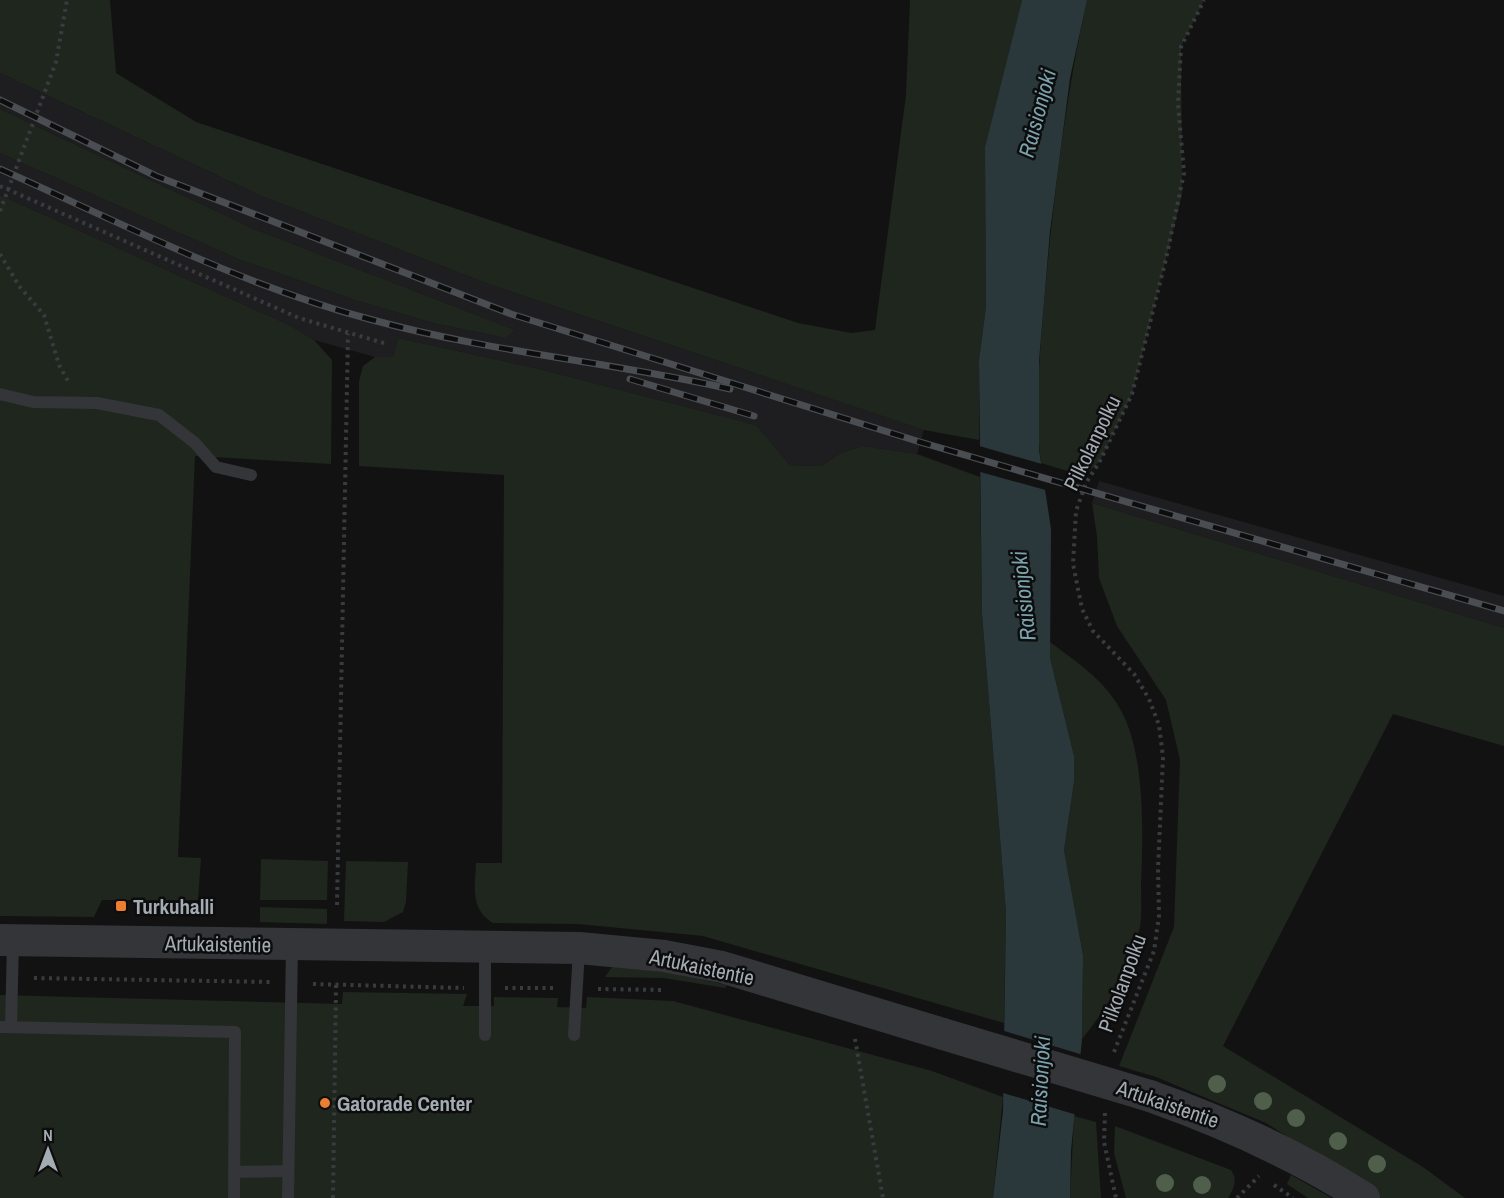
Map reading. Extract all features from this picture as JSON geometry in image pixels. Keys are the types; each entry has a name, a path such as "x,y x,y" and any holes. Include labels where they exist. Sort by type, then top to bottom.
{"street":[{"name":"Artukaistentie","path":"6,940 292,946 579,948 664,956 722,967 1150,1096 1262,1140 1311,1164 1364,1198"}],"lane":[{"path":"0,394 33,402 97,403 159,415 195,443 216,467 251,476"},
{"path":"6,940 5,1027 235,1032 234,1198"},
{"path":"288,1198 292,946"},
{"path":"485,947 485,1035"},
{"path":"574,1035 579,948"},
{"path":"234,1172 288,1171"}],"path":[{"path":"0,211 56,62 67,0"},
{"name":"Pilkolanpolku","path":"1112,1059 1154,951 1159,916 1158,868 1163,757 1159,725 1149,699 1134,674 1093,631 1082,609 1073,564 1076,511 1086,483 1100,461 1132,394 1166,259 1184,173 1178,104 1181,47 1204,0"},
{"path":"0,186 224,287 348,334 387,344"},
{"path":"0,254 20,286 44,315 59,365 80,402"},
{"path":"337,905 348,334"},
{"path":"333,1198 336,985"},
{"path":"855,1038 883,1198"},
{"path":"1105,1109 1104,1142 1116,1198"},
{"path":"1237,1198 1260,1175"}],"shaded area":[{"path":"0,0 110,0 116,73 196,122 798,323 851,333 875,330 906,95 910,0 1022,0 985,147 986,307 979,360 979,440 924,430 486,283 259,195 0,73"},
{"path":"1087,0 1204,0 1181,47 1182,194 1132,394 1100,461 1084,476 1041,463 1038,403 1044,303 1056,189 1072,75"},
{"path":"0,73 259,195 486,283 924,430 917,454 863,446 841,453 821,466 790,465 756,425 539,369 398,338 395,357 375,357 314,340 291,326 0,195 0,153 238,259 355,300 433,323 506,338 515,330 254,229 0,109"},
{"path":"0,109 254,229 515,330 506,338 433,323 355,300 238,259 0,153"},
{"path":"0,195 291,326 314,340 332,360 331,464 195,456 178,857 201,858 198,900 102,900 94,917 0,916"},
{"path":"398,338 539,369 756,425 790,465 821,466 841,453 863,446 917,454 980,477 982,614 1006,912 1004,1023 703,936 578,924 493,923 480,911 475,889 476,863 502,863 504,475 359,466 359,381 363,366 375,357 394,357"},
{"path":"1099,481 1504,596 1504,628 1092,503"},
{"path":"1092,503 1504,628 1504,746 1393,714 1223,1046 1423,1167 1465,1198 1381,1198 1266,1123 1156,1077 1119,1066 1174,927 1180,760 1166,700 1117,626 1099,578 1097,536"},
{"path":"1050,642 1097,679 1119,707 1128,725 1134,746 1141,794 1140,927 1131,957 1117,986 1082,1039 1083,955 1064,850 1074,782 1074,756 1050,658"},
{"path":"261,859 328,861 327,900 260,900"},
{"path":"346,861 408,862 406,902 403,912 384,922 344,921"},
{"path":"260,907 327,909 327,924 260,922"},
{"path":"612,967 666,972 727,985 725,988 664,978 605,977"},
{"name":"Gatorade Center","path":"343,992 467,994 463,1006 494,1006 494,997 558,998 557,1007 586,1008 587,997 673,1001 932,1071 1003,1097 993,1198 0,1198 0,995 342,1004"},
{"path":"1074,1116 1096,1122 1101,1198 1070,1198"},
{"path":"1115,1126 1231,1170 1234,1184 1228,1198 1126,1198 1114,1153"},
{"path":"1291,1175 1331,1198 1308,1198 1287,1184"}],"water":[{"name":"Raisionjoki","path":"1022,0 1087,0 1070,78 1050,231 1039,361 1039,450 1051,529 1050,658 1074,756 1074,782 1064,850 1083,955 1082,1039 1071,1150 1070,1198 993,1198 1003,1111 1006,912 982,614 979,360 986,307 985,147"}],"pier":[{"path":"976,445 1045,465 1049,491 977,471"},
{"path":"1001,1030 1083,1055 1077,1115 1000,1092"}],"railway":[{"path":"0,100 156,176 511,314 920,442 1504,611"},
{"path":"0,169 182,252 321,305 459,340 730,389"},
{"path":"630,379 754,416"}],"place":[{"name":"Turkuhalli","path":"121,906"},
{"name":"Gatorade Center","path":"325,1103"}]}
